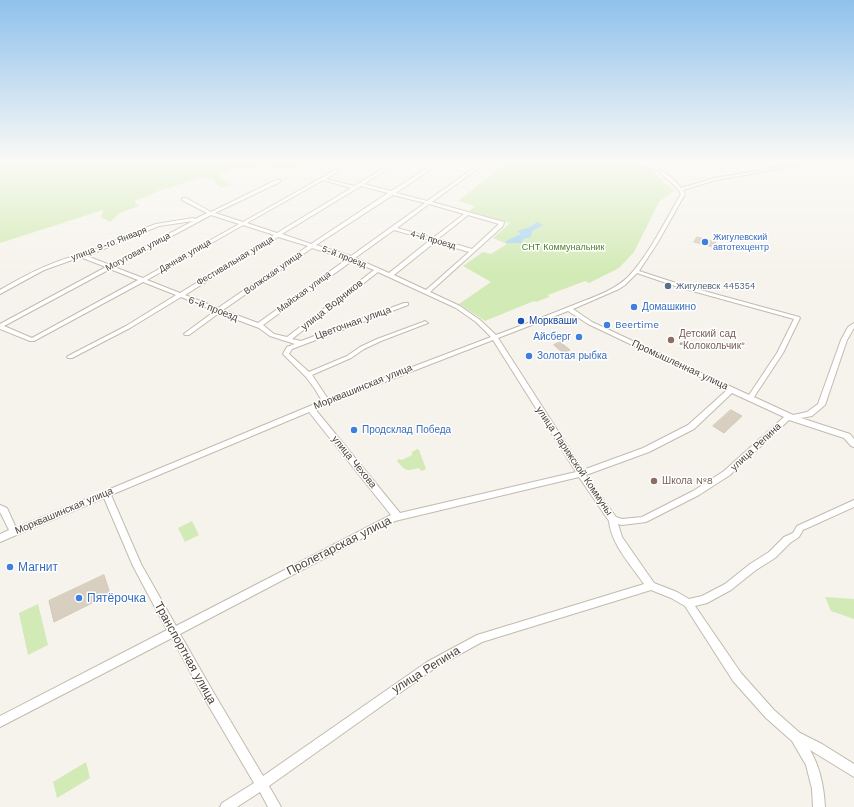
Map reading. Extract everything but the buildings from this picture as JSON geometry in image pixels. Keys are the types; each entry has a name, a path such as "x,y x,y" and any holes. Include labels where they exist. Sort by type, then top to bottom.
{"street":[{"name":"5-й проезд","path":"184,199 210,213 350,258 390,275 458,307 478,321 494,336"},
{"name":"Могутовая улица","path":"0,326 199,218 240,199"},
{"name":"Дачная улица","path":"0,326 32,340 143,280 285,199"},
{"name":"Фестивальная улица","path":"70,357 128,327 335,199"},
{"name":"Волжская улица","path":"187,334 312,246 384,199"},
{"path":"415,199 502,223 501,226 427,292"},
{"name":"Майская улица","path":"258,326 433,199"},
{"name":"Морквашинская улица","path":"0,538 310,408 608,292 623,284 630,278 680,199"},
{"path":"390,275 468,213"},
{"name":"улица 9-го Января","path":"0,292 35,272 80,255 88,254 130,235 158,225 199,218"},
{"name":"4-й проезд","path":"393,228 473,251"},
{"name":"6-й проезд","path":"80,255 258,326 272,335 300,343"},
{"name":"улица Водников","path":"287,340 377,270"},
{"path":"635,271 680,286 797,318 780,353 750,398"},
{"name":"Цветочная улица","path":"300,343 406,304"},
{"name":"Промышленная улица","path":"569,308 590,323 790,417 847,436 854,444"},
{"path":"309,374 349,357 362,348 379,340 425,323"},
{"path":"790,417 809,414 821,406 844,340 850,328 854,325"},
{"name":"улица Парижской Коммуны","path":"494,336 581,474 613,520 614,529 618,540 651,586"},
{"path":"300,343 289,348 286,354 309,374 326,402"},
{"name":"Пролетарская улица","path":"0,722 172,631 397,516 432,510 581,474 646,450 691,427 732,390"},
{"name":"улица Чехова","path":"310,408 397,516"},
{"name":"улица Репина","path":"613,520 622,522 643,520 696,493 727,473 790,417"},
{"name":"Транспортная улица","path":"106,494 137,566 172,631 275,807"},
{"path":"688,603 704,600 728,587 753,567 772,555 787,540 796,535 800,528 854,503"},
{"path":"0,508 4,510 14,532"},
{"path":"651,586 674,594 688,603 737,677 770,714 796,737 818,748 854,771"},
{"name":"улица Репина","path":"226,807 261,785 431,664 480,638 651,586"},
{"path":"796,737 811,763 818,789 819,807"}],"green space":[{"path":"0,199 141,199 134,201 139,206 120,213 110,222 101,217 103,210 0,243"},
{"name":"СНТ Коммунальник","path":"461,199 664,199 659,202 634,252 619,268 589,283 585,281 548,295 549,297 536,302 534,301 485,321 459,304 491,282 463,266 483,252 491,254 507,244 493,238 510,223 469,211 475,206 458,201"},
{"path":"417,449 419,450 426,469 421,471 419,468 409,470 404,469 397,461 398,459 402,460 412,455 412,452"},
{"path":"192,521 199,535 185,542 178,528"},
{"path":"825,597 854,599 854,619 831,611"},
{"path":"38,604 48,645 28,655 19,613"},
{"path":"86,762 90,778 57,798 53,782"}],"water":[{"path":"537,222 543,225 532,231 531,237 523,239 521,243 505,243 521,234 517,231 530,227"}],"place":[{"name":"Жигулевский автотехцентр","path":"705,242"},
{"name":"Жигулевск 445354","path":"668,286"},
{"name":"Домашкино","path":"634,307"},
{"name":"Моркваши","path":"521,321"},
{"name":"Beertime","path":"607,325"},
{"name":"Айсберг","path":"579,337"},
{"name":"Детский сад \"Колокольчик\"","path":"671,340"},
{"name":"Золотая рыбка","path":"529,356"},
{"name":"Продсклад Победа","path":"354,430"},
{"name":"Школа №8","path":"654,481"},
{"name":"Магнит","path":"10,567"},
{"name":"Пятёрочка","path":"79,598"}]}
